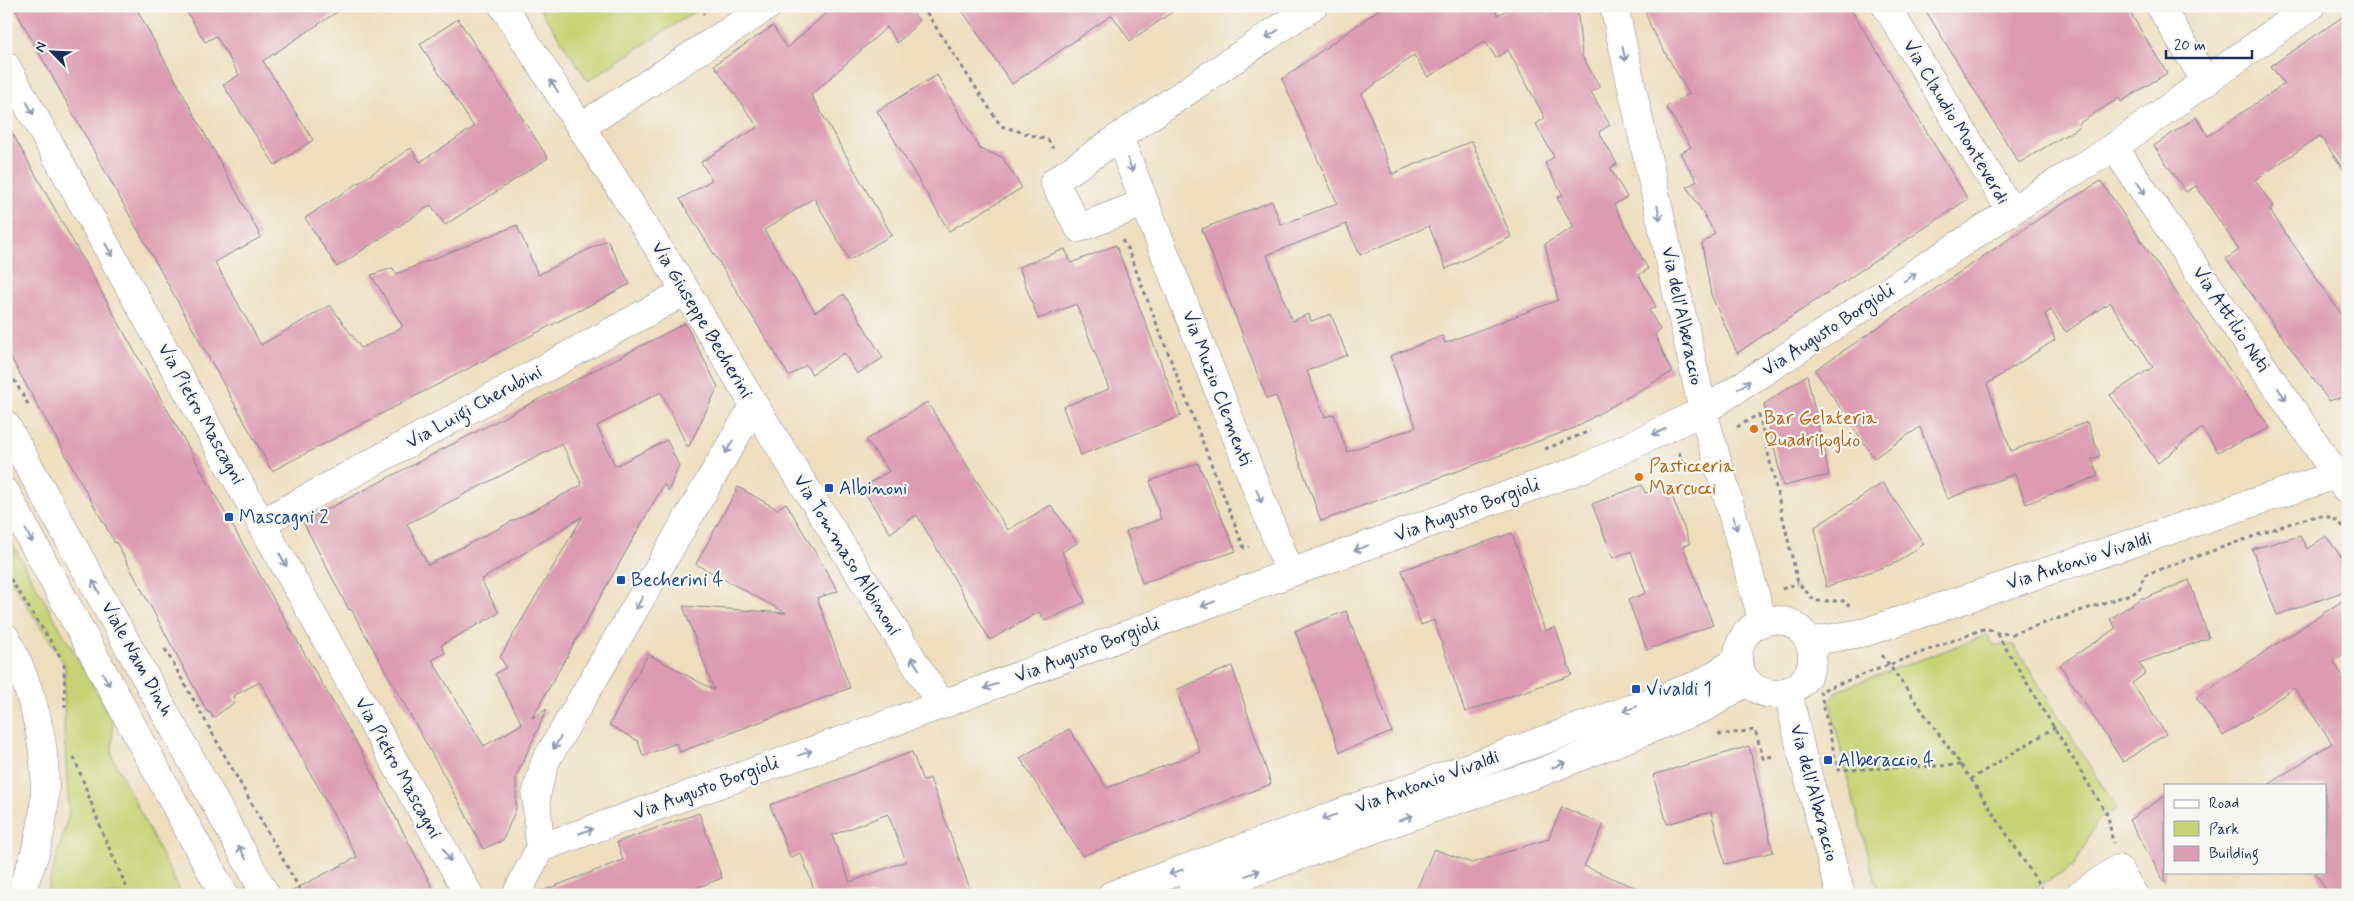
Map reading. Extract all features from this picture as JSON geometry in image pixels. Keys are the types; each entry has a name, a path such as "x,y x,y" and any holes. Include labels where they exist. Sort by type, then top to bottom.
{"street":[{"name":"Via Giuseppe Becherini","path":"504,6 686,291 754,405 546,762 536,796 540,848"},
{"path":"581,127 768,6"},
{"path":"1144,203 1079,228 1054,182 1313,6"},
{"name":"Via dell'Alberaccio","path":"1614,6 1703,412 1763,622"},
{"name":"Via Claudio Monteverdi","path":"1886,6 2011,211"},
{"path":"2160,6 2205,80"},
{"name":"Via Augusto Borgioli","path":"540,848 941,704 1290,573 1584,468 1703,412 2011,211 2114,148 2205,80 2311,6"},
{"name":"Via Pietro Mascagni","path":"6,66 469,895"},
{"name":"Via Muzio Clementi","path":"1119,137 1290,573"},
{"name":"Via Attilio Nuti","path":"2114,148 2344,479"},
{"name":"Via Luigi Cherubini","path":"262,522 686,291"},
{"name":"Via Tommaso Albinoni","path":"754,405 941,704"},
{"name":"Viale Nam Dinh","path":"6,425 266,895"},
{"name":"Via Antonio Vivaldi","path":"1809,642 1866,632 2344,479"},
{"name":"Viale Nam Dinh","path":"6,493 224,895"},
{"path":"1772,620 1792,624 1802,631 1809,642 1812,656 1810,669 1799,685 1788,691 1768,693 1757,689 1743,671 1740,646 1746,634 1763,622 1772,620"},
{"path":"6,638 30,691 39,724 45,760 46,796 43,826 34,857 18,895"},
{"name":"Via Antonio Vivaldi","path":"1112,895 1700,684 1743,671"},
{"name":"Via Antonio Vivaldi","path":"1190,895 1444,804 1540,773 1708,706 1743,671"},
{"name":"Via dell'Alberaccio","path":"1788,691 1801,751 1841,895"},
{"path":"194,842 210,895"},
{"path":"516,895 540,848"},
{"path":"2078,895 2118,869 2134,895"}],"path":[{"path":"922,6 1000,126 1048,140 1066,173"},
{"path":"1105,217 1128,250 1244,548 1276,539"},
{"path":"1760,414 1798,583 1815,602 1846,601 1888,665 1971,779 2046,895"},
{"path":"1673,426 1683,465 1688,470"},
{"path":"1539,452 1594,430"},
{"path":"1961,765 1838,770 1820,691 1986,628 1997,633 2012,634 2140,591 2144,575 2294,522 2319,515 2336,519 2348,531"},
{"path":"6,572 65,665 64,713"},
{"path":"1997,633 2108,816 2118,869"},
{"path":"1971,779 2055,727"},
{"path":"71,751 103,834 130,895"}],"green space":[{"path":"538,6 703,6 588,81"},
{"path":"6,533 113,721 112,756 182,895 46,895 69,813 64,732 65,665 6,572"},
{"path":"1987,635 1994,645 2014,645 2117,809 2098,820 2075,865 2023,895 1879,895 1845,769 1830,702 1838,690"}],"building":[{"path":"13,6 135,6 261,237 215,262 261,345 330,305 361,348 401,328 402,325 371,275 393,268 396,274 517,225 538,275 607,240 630,284 272,471"},
{"path":"183,6 346,6 263,61 313,140 275,165 223,85 239,75 216,36 205,42"},
{"path":"834,6 911,6 909,9 920,21 897,43 887,27 811,95 892,235 849,260 814,198 764,230 815,312 844,294 883,358 857,374 844,353 812,374 806,365 789,376 680,199 712,180 701,162 758,127 714,65 773,26 787,48"},
{"path":"959,6 1181,6 1130,41 1112,15 1012,84"},
{"path":"1384,6 1492,6 1498,15 1514,6 1577,6 1582,56 1600,87 1591,92 1610,125 1599,132 1617,164 1610,168 1627,197 1614,205 1648,269 1639,275 1656,307 1649,310 1660,329 1655,335 1672,372 1572,429 1321,521 1276,396 1267,399 1202,229 1272,201 1281,225 1337,203 1282,79","holes":["1485,41 1496,58 1508,50 1545,118 1536,124 1554,157 1545,163 1563,195 1557,198 1574,227 1545,244 1558,300 1445,343 1442,336 1390,356 1416,427 1347,452 1334,414 1325,417 1307,371 1347,355 1331,314 1311,321 1309,314 1292,321 1267,255 1346,224 1360,255 1429,226 1446,269 1511,237 1472,141 1392,174 1362,94 1414,55 1428,77"]},
{"path":"1644,6 1849,6 1968,199 1737,353 1711,295 1702,244 1715,233 1687,187 1697,181 1680,153 1691,147 1666,107 1689,94 1651,28"},
{"path":"1923,6 2126,6 2167,73 2121,102 2119,98 2078,124 2079,127 2019,163"},
{"path":"2348,13 2348,176 2320,136 2255,180 2273,206 2269,209 2348,324 2348,395 2329,401 2226,259 2239,250 2196,186 2186,192 2154,146 2196,117 2208,136 2284,84 2271,66"},
{"path":"458,19 548,158 445,225 431,205 337,267 305,218 411,148 420,162 474,127 420,44"},
{"path":"937,75 980,149 1002,157 1022,188 949,231 877,111"},
{"path":"6,122 288,625 360,749 436,895 284,895 357,857 260,682 233,696 235,702 213,718 210,712 208,713 116,542 6,349"},
{"path":"2101,181 2270,428 2218,452 2202,428 2158,463 2110,395 2153,367 2110,302 2066,332 2051,310 2045,314 2055,340 1987,384 2011,451 2087,422 2100,456 2092,459 2098,476 2026,504 2015,474 1947,499 1920,427 1874,458 1815,370 2043,216"},
{"path":"1116,245 1181,416 1081,455 1063,407 1109,389 1076,304 1038,319 1019,267 1065,249 1071,263"},
{"path":"685,323 718,387 688,448 661,392 597,426 615,466 667,440 679,466 668,491 664,484 532,718 547,709 516,777 516,809 503,840 483,849 464,811 351,609 349,610 303,522","holes":["562,444 582,485 428,565 407,524","583,516 500,657 506,667 495,674 522,724 484,746 432,660 445,653 441,645 499,613 481,580"]},
{"path":"1807,375 1829,475 1783,486 1764,404"},
{"path":"927,402 1008,530 1051,505 1077,543 1062,552 1085,602 1045,621 1039,612 990,640 917,515 890,533 862,488 889,471 866,440"},
{"path":"1198,463 1236,551 1142,583 1126,531 1161,519 1150,481"},
{"path":"1883,483 1924,544 1898,562 1826,587 1815,527"},
{"path":"1642,485 1645,493 1668,485 1690,544 1683,546 1713,625 1647,650 1628,600 1646,593 1631,551 1613,558 1592,504"},
{"path":"738,487 777,509 786,503 838,591 817,598 850,688 680,752 676,743 643,756 638,741 609,725 648,654 714,690 683,606 786,613 696,564"},
{"path":"1512,533 1545,631 1555,627 1572,675 1465,712 1434,620 1421,625 1402,570"},
{"path":"2300,536 2307,549 2326,536 2348,566 2348,590 2277,615 2252,549"},
{"path":"2189,580 2209,638 2139,663 2146,673 2132,683 2166,734 2123,762 2060,665 2116,628 2110,619 2143,597 2144,599"},
{"path":"2348,597 2348,651 2333,661 2348,684 2348,895 2329,895 2316,874 2326,874 2326,784 2270,784 2332,743 2294,688 2223,736 2196,697"},
{"path":"1346,611 1392,732 1340,752 1295,631"},
{"path":"1232,666 1271,784 1082,856 1020,758 1069,729 1107,788 1200,752 1176,690"},
{"path":"1749,746 1773,852 1725,864 1711,812 1667,824 1653,775"},
{"path":"912,752 923,781 930,778 972,895 816,895 801,853 790,857 770,805","holes":["888,814 906,861 850,882 832,835"]},
{"path":"2164,797 2165,883 2129,820"},
{"path":"1562,807 1604,825 1584,866 1652,895 1555,895 1548,891 1538,895 1414,895 1434,849 1472,863 1548,839"},
{"path":"699,813 722,878 678,895 537,895 537,893 623,860 617,842"}],"place":[{"name":"Bar Gelateria Quadrifoglio","path":"1754,429"},
{"name":"Pasticceria Marcucci","path":"1639,477"},
{"name":"Albinoni","path":"829,488"},
{"name":"Mascagni 2","path":"229,517"},
{"name":"Becherini 4","path":"621,580"},
{"name":"Vivaldi 1","path":"1636,689"},
{"name":"Alberaccio 4","path":"1828,760"}]}
